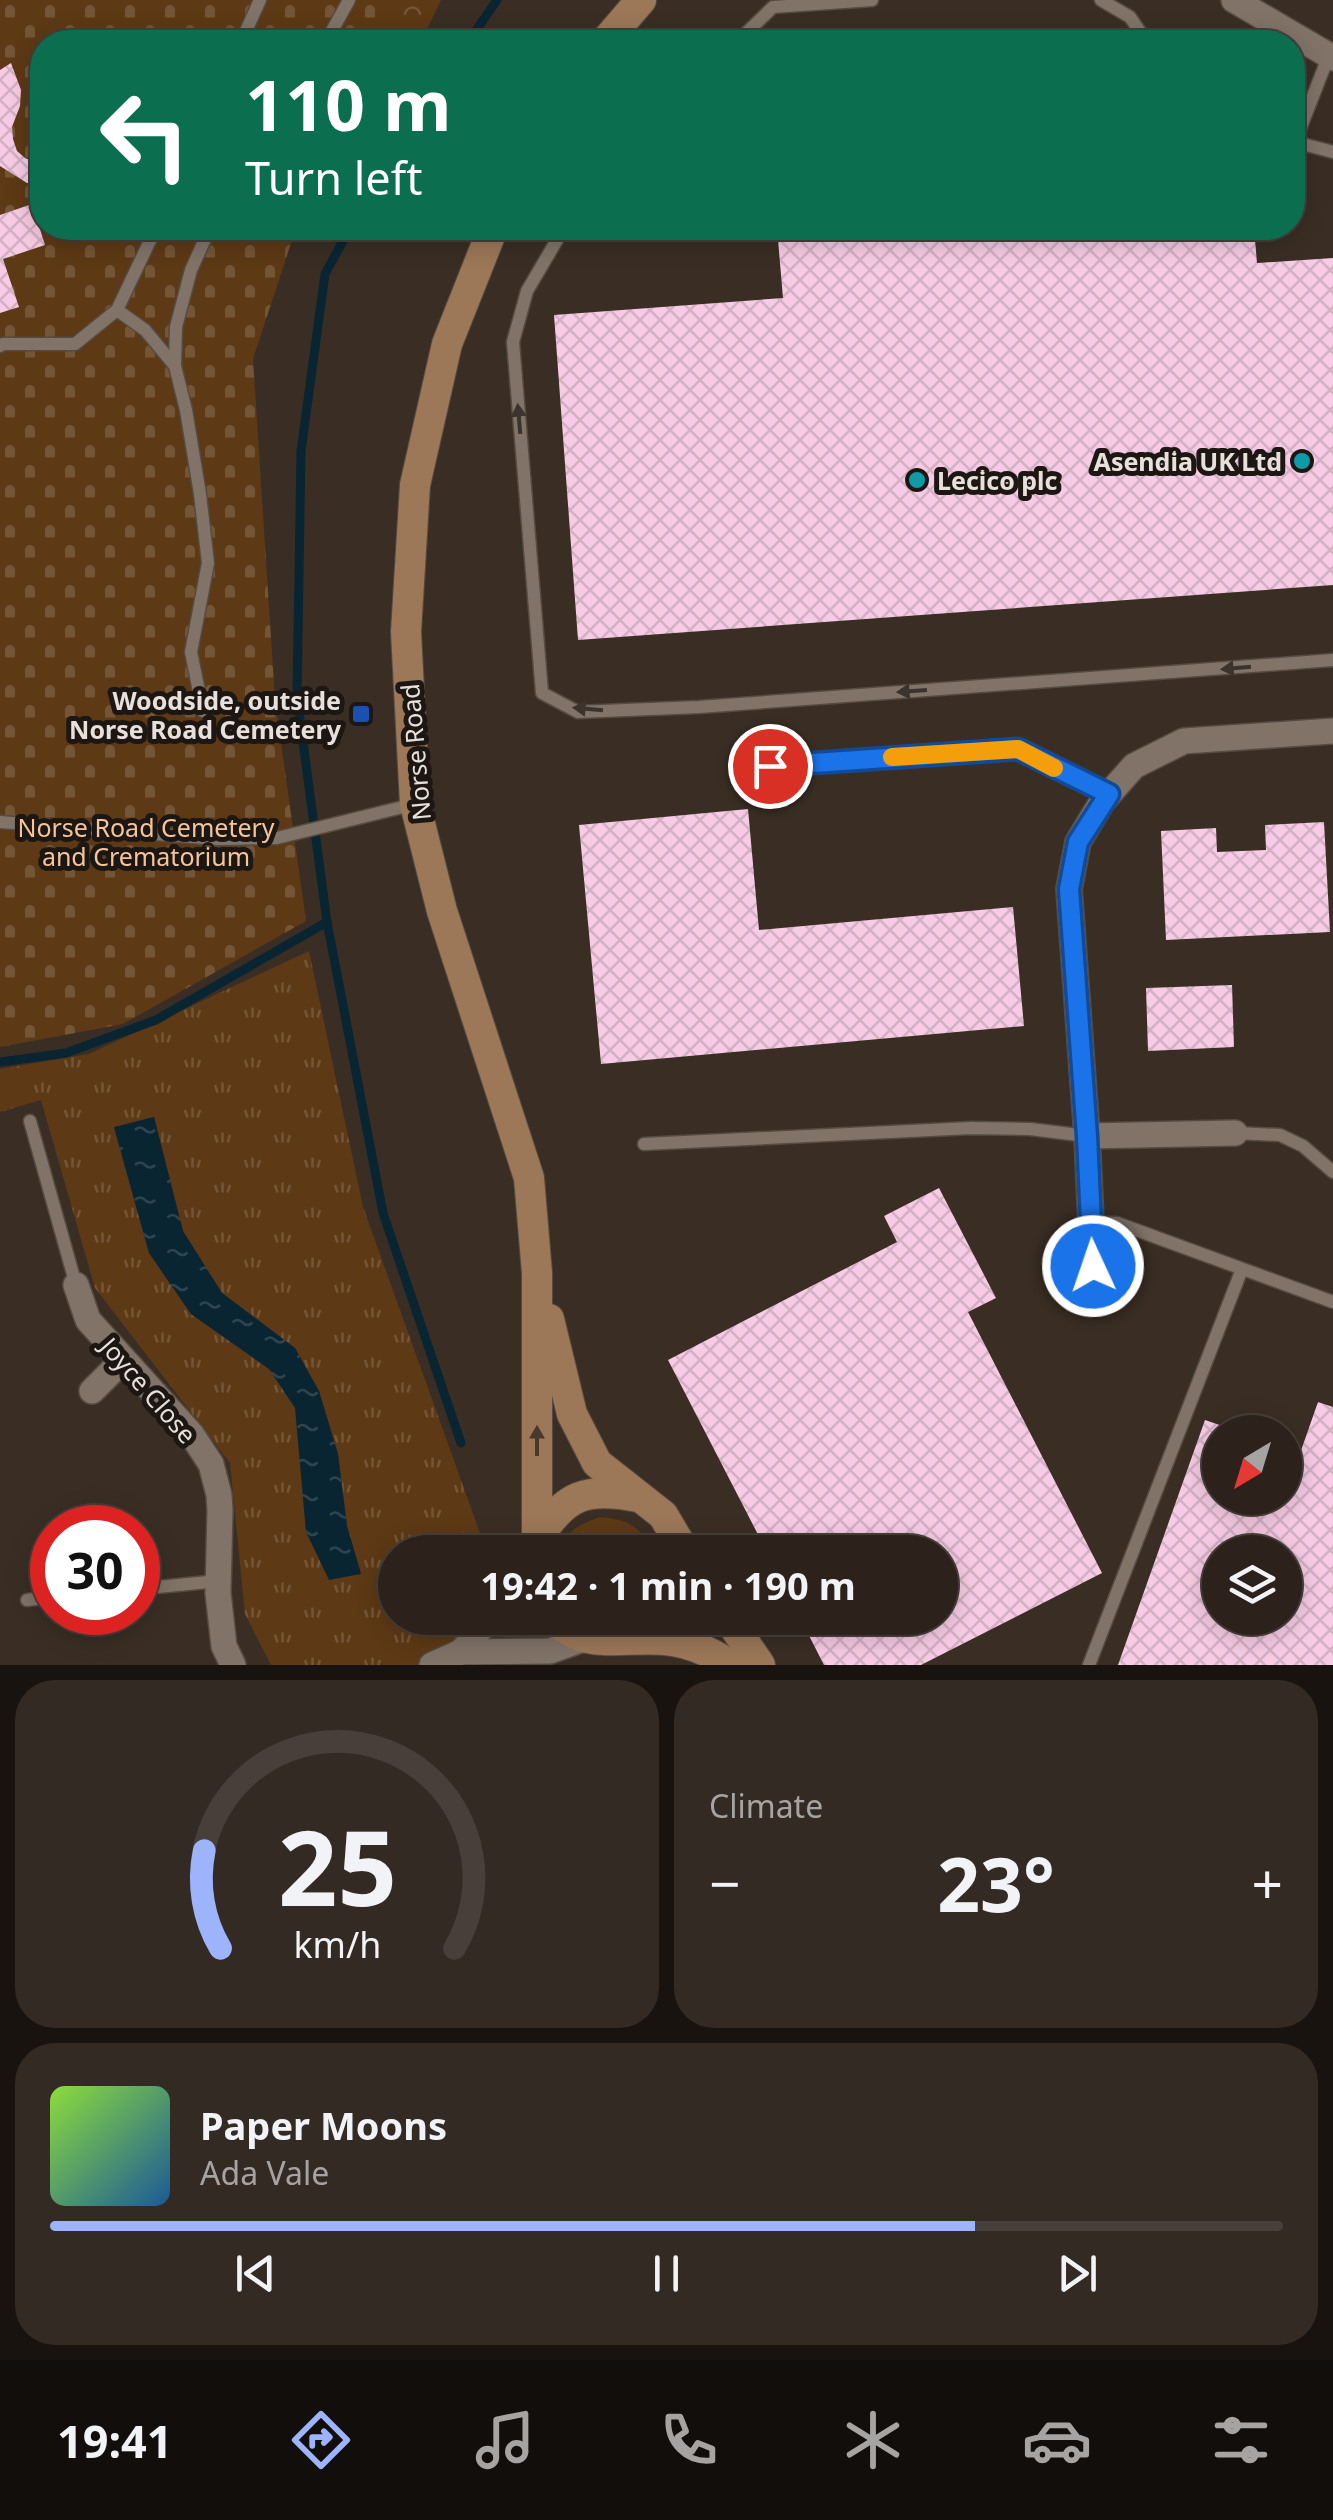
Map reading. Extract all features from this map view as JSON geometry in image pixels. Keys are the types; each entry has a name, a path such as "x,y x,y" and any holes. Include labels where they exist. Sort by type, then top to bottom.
{"street":[{"path":"616,30 641,0"},
{"path":"1234,0 1286,30"},
{"path":"1305,41 1331,56"},
{"name":"Norse Road","path":"488,240 447,344 415,485 406,632 415,804 442,911 528,1178 537,1273 535,1535"},
{"path":"1093,1266 1069,889 1078,842 1109,794 1134,766 1184,741 1333,731"},
{"path":"1087,1136 1235,1134"},
{"name":"Norse Road","path":"537,1273 572,1414 597,1463 663,1516 674,1535"},
{"name":"Joyce Close","path":"76,1285 88,1320 192,1435 211,1464 219,1495 218,1581 224,1646 233,1665"},
{"path":"92,1391 123,1360"},
{"name":"Norse Road","path":"542,1535 556,1511 582,1496 608,1492 638,1497"},
{"path":"461,1652 476,1635"},
{"path":"580,1635 607,1642 668,1640 710,1651 730,1665"},
{"path":"628,1639 638,1635"},
{"path":"740,1635 760,1665"},
{"path":"432,1665 461,1652 550,1651 586,1638"}],"lane":[{"path":"246,30 260,0"},
{"path":"333,30 348,0"},
{"path":"749,30 773,7 872,0"},
{"path":"1101,0 1130,17 1139,30"},
{"path":"1305,118 1331,56"},
{"path":"1305,145 1333,152"},
{"path":"0,346 75,344 117,310 150,240"},
{"path":"203,711 191,652 208,563 186,410 175,366 176,327 205,240"},
{"path":"557,240 526,291 513,342 542,693 578,712 699,708 1333,660"},
{"path":"117,310 145,330 175,366"},
{"path":"770,766 1018,749 1109,794"},
{"path":"0,822 218,839 277,838 415,804"},
{"name":"Joyce Close","path":"30,1121 76,1285"},
{"path":"644,1144 971,1128 1087,1136"},
{"path":"1235,1134 1280,1136 1303,1146 1333,1172"},
{"path":"1091,1222 1117,1223 1333,1302"},
{"path":"1088,1665 1242,1269"},
{"path":"160,1587 218,1581"}],"green space":[{"name":"Norse Road Cemetery and Crematorium","path":"0,0 401,0 384,30 30,30 30,240 292,240 253,359 275,700 306,921 123,1024 0,1047"},
{"path":"371,0 441,0 425,30 386,30 366,15"},
{"path":"309,951 363,1207 481,1535 378,1535 378,1635 461,1635 481,1665 271,1665 245,1614 230,1463 95,1288 41,1100 0,1112 0,1069 89,1054","holes":["154,1117 183,1231 222,1293 295,1348 319,1391 338,1454 347,1526 361,1573 306,1532 296,1408 269,1369 191,1314 149,1253 114,1128"]},
{"path":"600,1517 619,1520 642,1535 568,1535"}],"water":[{"path":"154,1117 183,1231 222,1293 295,1348 319,1391 338,1454 347,1526 361,1574 329,1580 306,1532 295,1408 269,1369 191,1314 149,1253 114,1127"}],"building":[{"path":"11,63 21,90 13,139 17,151 30,160 30,183 0,166 0,70"},
{"path":"30,205 30,240 43,240 45,245 3,259 19,307 0,313 0,215"},
{"path":"778,240 1255,240 1257,263 1333,258 1333,585 578,640 554,315 783,298"},
{"path":"748,809 759,930 1013,907 1024,1026 601,1064 579,825"},
{"path":"1324,822 1330,932 1166,940 1161,831 1216,828 1217,852 1266,850 1265,825"},
{"path":"1232,985 1234,1047 1148,1051 1146,988"},
{"path":"939,1188 996,1298 968,1312 1102,1573 921,1665 824,1665 809,1635 958,1635 958,1535 758,1535 668,1360 897,1242 884,1216"},
{"path":"1318,1402 1333,1407 1333,1665 1118,1665 1202,1428 1202,1515 1302,1515 1302,1448"}],"waterway":[{"path":"476,30 497,0"},
{"path":"343,240 325,274 301,451 297,697 327,922 383,1213 461,1443"},
{"path":"0,1062 66,1053 156,1020 327,922"}],"slow traffic":[{"path":"892,757 1018,749 1054,768"}],"place":[{"name":"Asendia UK Ltd","path":"1302,461"},
{"name":"Lecico plc","path":"917,480"},
{"name":"Woodside, outside Norse Road Cemetery","path":"361,714"}],"route":[{"path":"770,766 1018,749 1109,794 1078,842 1069,889 1093,1266"}]}
